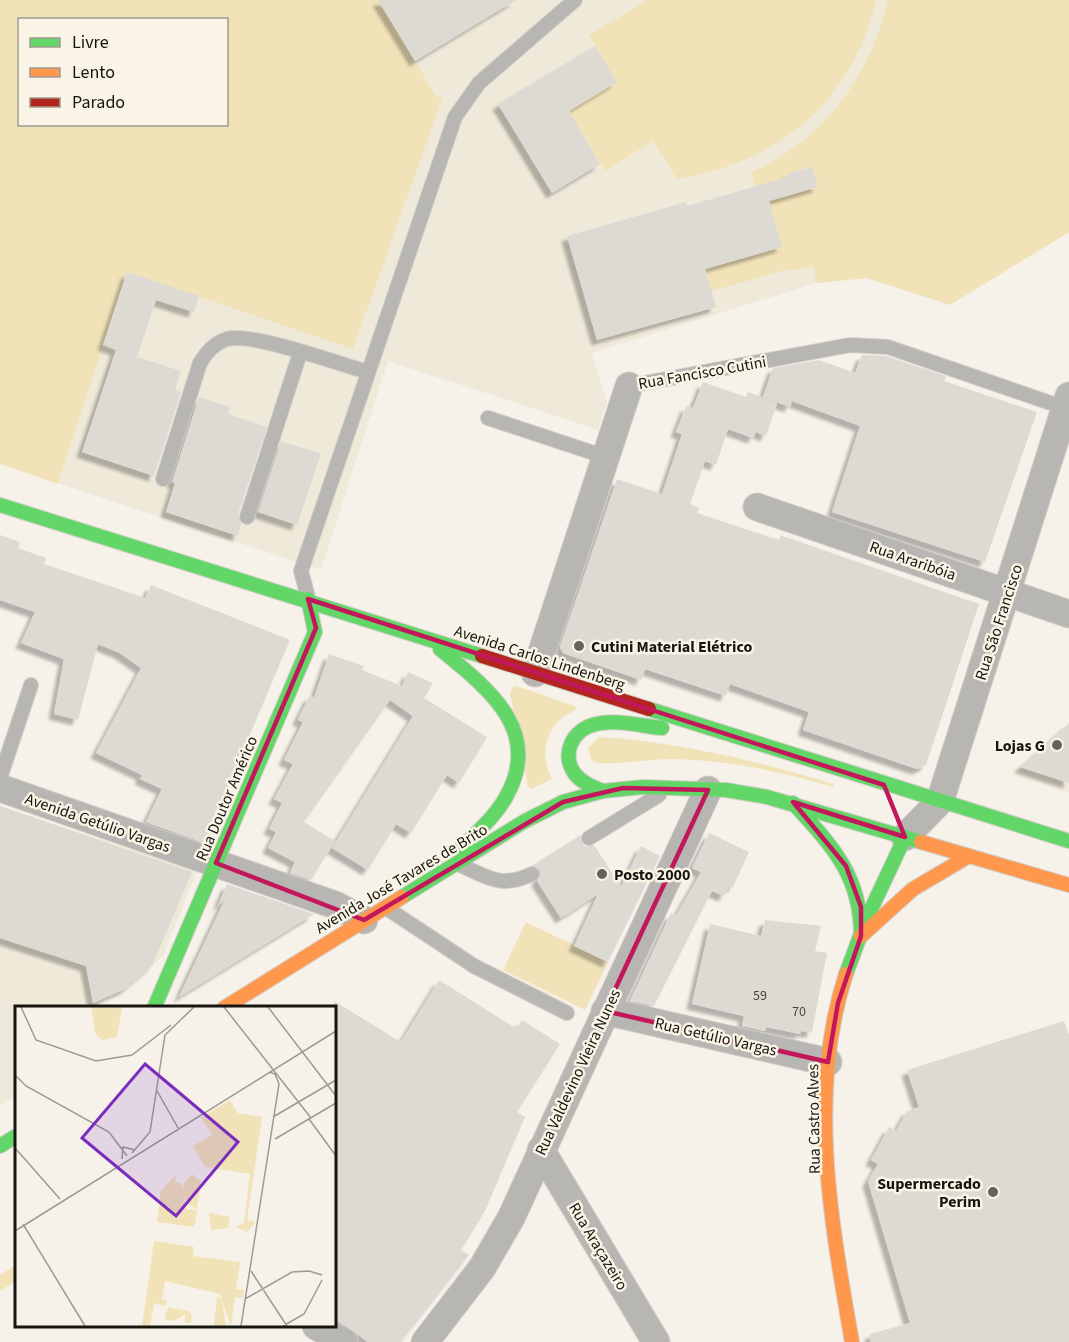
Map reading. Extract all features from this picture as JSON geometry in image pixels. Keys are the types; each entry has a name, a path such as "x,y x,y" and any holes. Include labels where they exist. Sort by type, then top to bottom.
{"main road":[{"name":"Avenida Carlos Lindenberg","path":"0,505 308,599 535,672 732,736 886,790 940,801 1069,841"},
{"name":"Rua Doutor Américo","path":"155,1006 315,632 308,599"},
{"path":"427,639 498,698 513,723 519,753 517,768 507,796 437,876"},
{"path":"732,736 614,723 586,727 571,740 568,757 570,766 580,780 603,791 643,787 708,790 793,803 901,827 969,856 1069,885"},
{"name":"Avenida José Tavares de Brito","path":"227,1006 543,811 603,791"},
{"path":"793,803 846,866 853,879 861,907 861,936"},
{"name":"Rua Castro Alves","path":"852,1342 832,1210 826,1123 828,1062 838,1003 901,827"},
{"path":"861,936 903,896 939,872 969,856"}],"street":[{"name":"Rua Fancisco Cutini","path":"535,672 629,386"},
{"name":"Rua São Francisco","path":"901,827 940,801 1067,402"},
{"name":"Rua Araribóia","path":"757,507 1069,614"},
{"name":"Avenida Getúlio Vargas","path":"0,788 335,905 375,913"},
{"name":"Rua Valdevino Vieira Nunes","path":"425,1342 487,1260 511,1218 708,790"},
{"name":"Rua Getúlio Vargas","path":"605,1011 828,1062"},
{"name":"Rua Araçazeiro","path":"541,1150 656,1342"},
{"path":"318,1327 344,1342"}],"lane":[{"path":"308,599 302,571 455,117 479,83 575,0"},
{"path":"163,479 200,363 210,348 228,339 249,338 368,372"},
{"name":"Rua Fancisco Cutini","path":"629,386 850,345 873,344 1067,402"},
{"path":"247,517 300,353"},
{"path":"488,418 606,457"},
{"path":"0,778 31,685"},
{"path":"590,838 669,788"},
{"path":"456,864 502,882 513,883 532,874"},
{"path":"375,913 567,1013"}],"highlighted area":[{"path":"308,599 884,785 905,837 793,802 846,866 861,907 861,936 838,1003 828,1062 605,1011 708,790 623,788 563,802 364,920 216,863 316,628"}],"shaded area":[{"path":"0,0 1069,0 1069,232 950,305 867,278 816,283 592,353 607,402 598,430 388,361 321,570 0,464"},
{"path":"0,0 378,0 436,96 442,99 353,349 127,272 58,484 0,464"},
{"path":"648,0 876,0 865,37 849,69 829,97 806,122 778,142 748,158 714,171 677,179 653,141 605,171 569,111 617,82 589,35"},
{"path":"888,0 1069,0 1069,232 950,305 867,278 816,283 814,267 786,270 711,291 705,269 782,247 764,184 755,186 751,172 801,143 822,124 856,79 870,54","holes":["812,167 818,187 793,193 788,174"]},
{"path":"517,686 577,707 556,724 548,739 545,755 552,779 531,789 528,787 510,693 513,687"},
{"name":"Lojas G","path":"1069,723 1069,793 1012,774 1020,767"},
{"path":"599,737 659,743 718,754 834,784 833,787 773,771 691,760 597,763 591,759 588,748"},
{"path":"0,806 197,871 163,956 125,989 99,1000 100,1006 15,1006 15,1098 0,1106"},
{"path":"526,922 608,962 585,1010 503,970"},
{"path":"15,1266 15,1282 0,1291 0,1275"}],"building":[{"path":"378,0 516,0 415,61"},
{"path":"595,46 617,82 569,111 600,164 552,193 498,104"},
{"path":"812,167 818,187 769,201 782,247 705,269 716,307 597,340 567,236 686,202 687,206 788,177 787,174"},
{"path":"127,272 199,296 194,312 156,300 137,357 181,371 175,390 181,392 154,476 82,452 116,350 103,345"},
{"path":"862,355 886,356 946,376 944,381 1037,412 985,562 832,512 860,426 792,401 790,407 763,397 773,368 819,360 855,373"},
{"path":"703,382 746,397 748,392 777,403 766,436 756,432 753,438 728,429 716,465 705,461 690,504 699,508 697,513 779,540 780,535 979,604 926,765 917,769 803,730 809,712 730,684 726,696 645,669 641,680 563,653 560,647 617,479 662,494 682,434 676,432 686,406 693,408"},
{"path":"199,397 230,407 228,414 267,427 238,514 241,524 238,536 166,512 175,483 172,482"},
{"path":"281,441 321,454 297,525 258,512"},
{"path":"0,535 20,542 18,548 46,558 44,564 145,598 151,585 290,640 204,843 146,822 162,789 140,779 142,775 96,753 141,668 120,653 98,644 78,720 54,714 64,659 21,643 35,612 0,600"},
{"path":"329,654 364,666 362,670 402,686 408,672 433,683 424,698 487,737 459,783 447,775 411,833 396,824 368,870 332,848 413,716 390,700 304,822 335,841 311,880 290,873 295,862 268,848 276,832 269,829 282,803 274,799 293,764 284,760 303,722 298,720 300,715 310,695 314,698"},
{"name":"Lojas G","path":"1069,723 1069,783 1020,767"},
{"path":"0,806 192,872 152,966 125,989 93,1003 86,966 0,938"},
{"path":"709,833 749,852 733,887 729,886 724,896 712,891 654,1006 630,1001 671,913 676,916 701,872 692,868"},
{"path":"581,835 584,846 594,845 621,887 641,846 660,856 608,962 574,946 598,894 561,918 537,881 541,871 533,865"},
{"path":"227,884 314,914 179,997 225,899 218,906"},
{"path":"765,920 821,926 815,951 827,953 812,1032 801,1031 800,1034 766,1027 765,1031 742,1026 744,1016 692,1004 710,924 761,936"},
{"path":"439,980 517,1029 522,1020 560,1044 517,1112 525,1117 485,1211 461,1250 469,1255 401,1342 368,1342 336,1319 336,1006 334,1006 334,1001 401,1042"},
{"path":"1064,1021 1069,1035 1069,1342 870,1342 870,1334 910,1323 868,1181 878,1164 871,1160 889,1127 896,1131 907,1111 919,1107 907,1070"}],"traffic: fast":[{"path":"0,505 482,656"},
{"path":"155,1006 315,632 308,599"},
{"path":"440,649 492,695 514,731 518,751 516,773 502,804 460,849"},
{"path":"649,709 1069,841"},
{"path":"603,791 581,780 575,774 569,758 571,743 575,737 588,727 604,723 662,728"},
{"path":"402,897 525,821 563,802 603,791 643,787 726,790 767,797 921,842"},
{"path":"793,803 832,848 850,878 860,915 861,936"},
{"path":"846,974 866,920 905,837"},
{"path":"0,1146 15,1137"}],"traffic: slow":[{"path":"921,842 1069,885"},
{"path":"861,936 913,889 969,856"},
{"path":"227,1006 402,897"},
{"path":"846,974 834,1019 825,1111 826,1158 831,1204 852,1342"}],"traffic: jam":[{"path":"482,656 649,709"}],"place":[{"name":"Cutini Material Elétrico","path":"579,646"},
{"name":"Lojas G","path":"1057,745"},
{"name":"Posto 2000","path":"602,874"},
{"name":"Supermercado Perim","path":"993,1192"}]}
